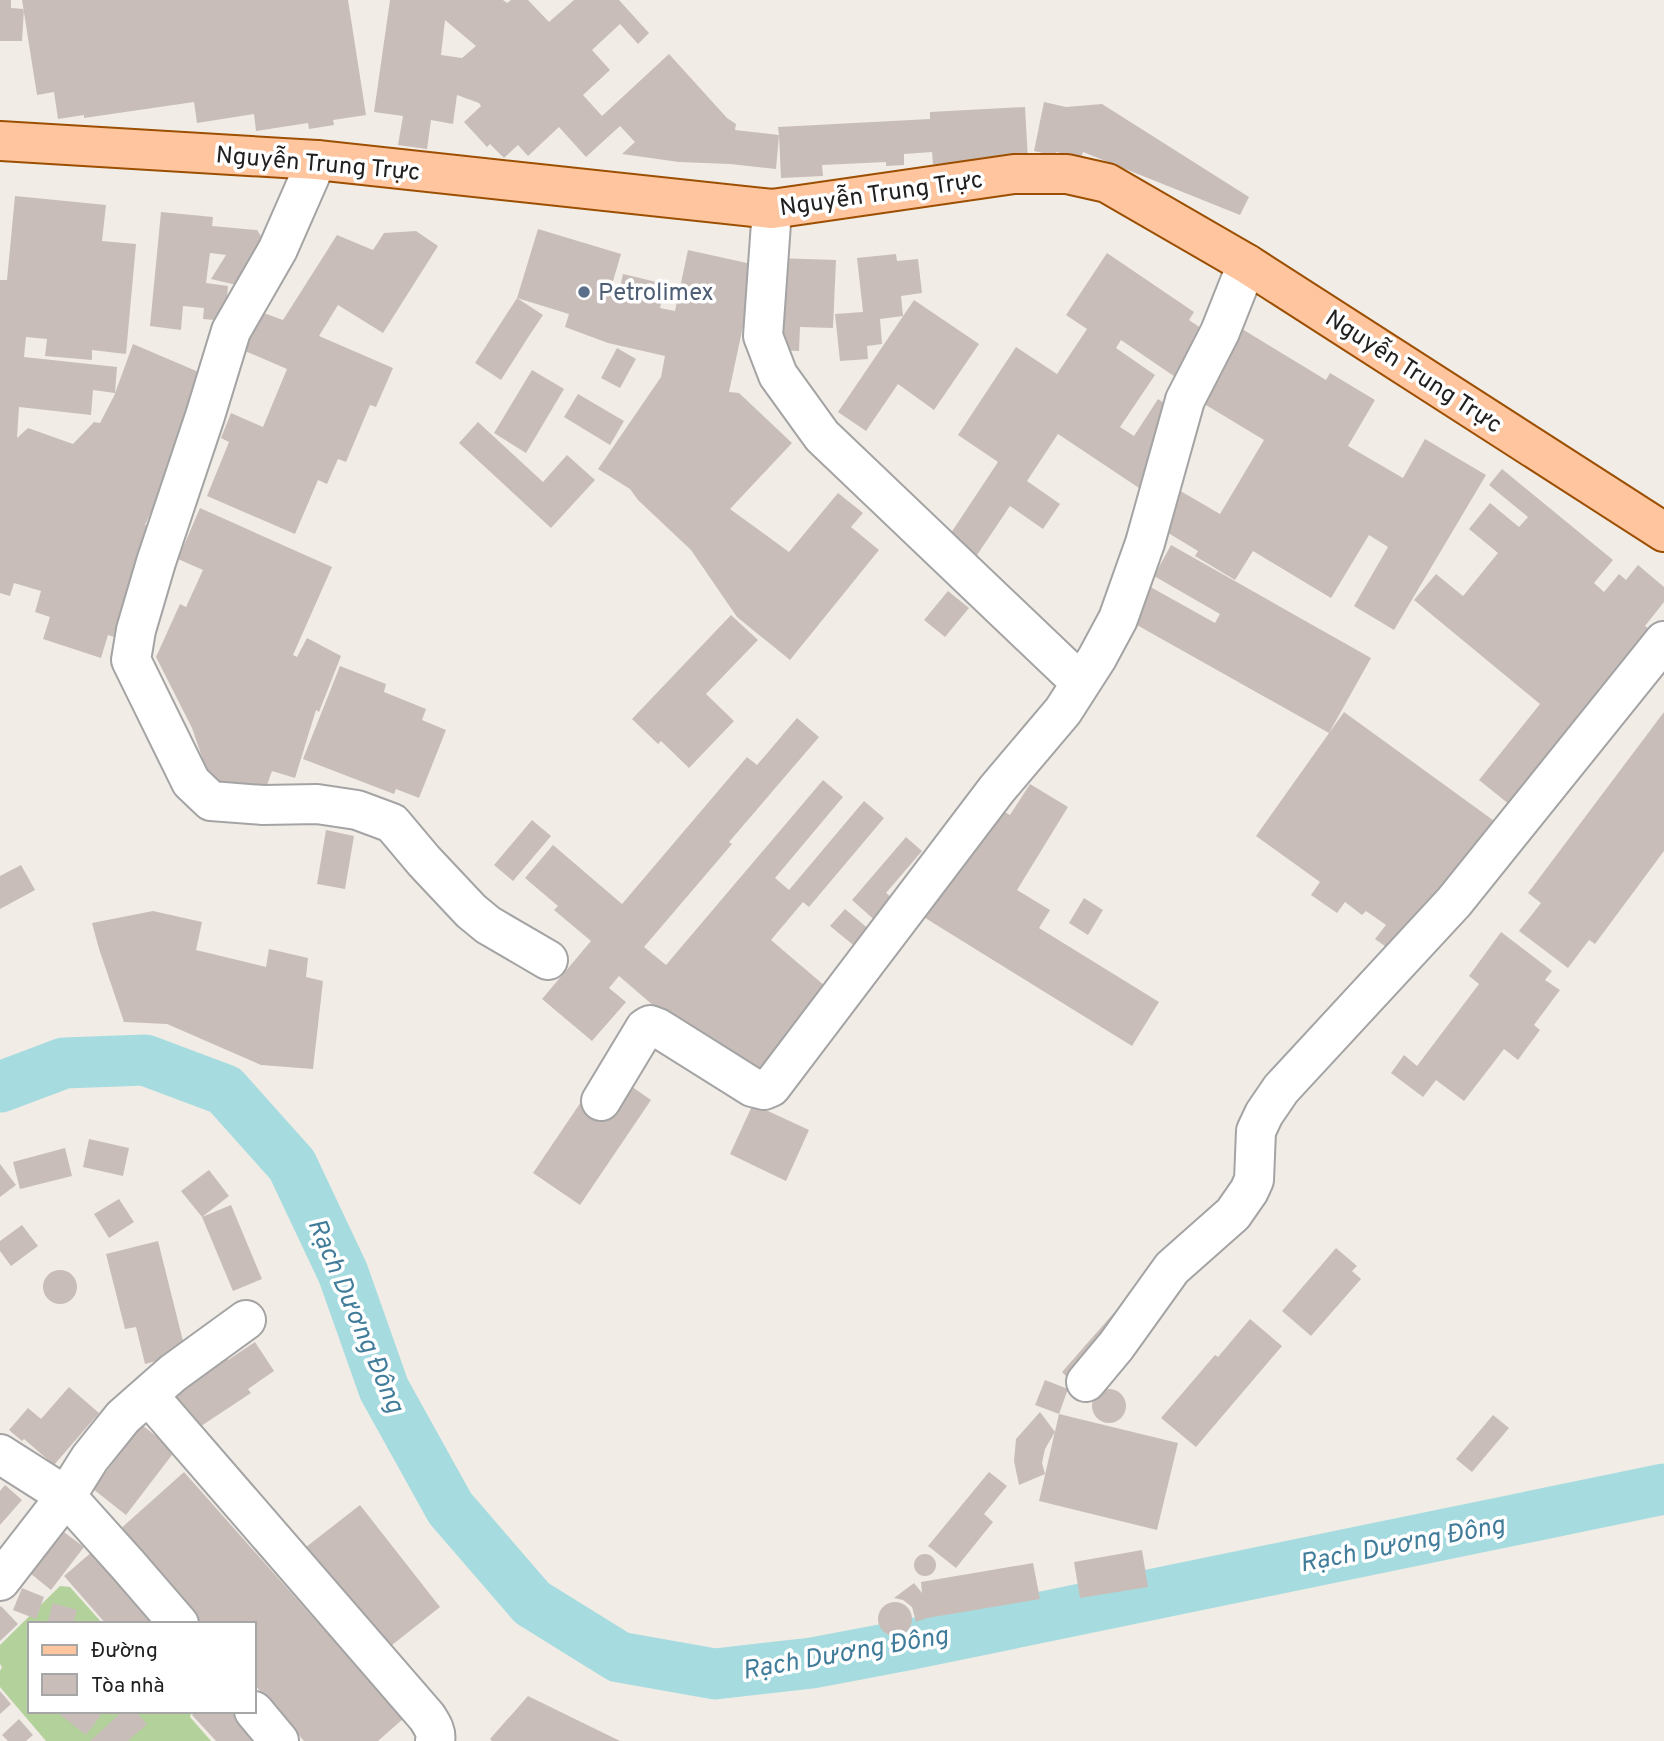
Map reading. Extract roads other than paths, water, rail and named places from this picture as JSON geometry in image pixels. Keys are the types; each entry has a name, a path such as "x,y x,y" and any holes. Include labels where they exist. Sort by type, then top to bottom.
{"main road":[{"name":"Nguyễn Trung Trực","path":"0,141 317,160 772,209 1014,174 1067,174 1107,183 1247,264 1664,532"}],"street":[{"path":"317,160 278,249 231,331 156,562 136,630 131,660 191,782 211,801 263,805 317,804 357,810 392,823 471,911 488,925 548,960"},
{"path":"772,209 763,336 778,375 822,436 1081,683"},
{"path":"601,1101 645,1028 650,1025 752,1087 764,1090 771,1087 997,789 1063,711 1118,619 1145,544 1185,400 1220,332 1247,264"},
{"path":"1086,1382 1116,1346 1172,1268 1233,1214 1249,1191 1254,1180 1256,1131 1281,1089 1454,902 1664,641"},
{"path":"0,1581 123,1417 173,1373 246,1320"},
{"path":"148,1395 427,1717 433,1726 435,1741"},
{"path":"0,1454 66,1496 177,1622"},
{"path":"256,1713 279,1741"}],"waterway":[{"name":"Rạch Dương Đông","path":"0,1087 64,1063 145,1060 225,1090 292,1165 343,1273 384,1389 450,1508 532,1603 619,1657 715,1674 812,1663 1664,1489"}],"place":[{"name":"Petrolimex","path":"584,292"}]}
